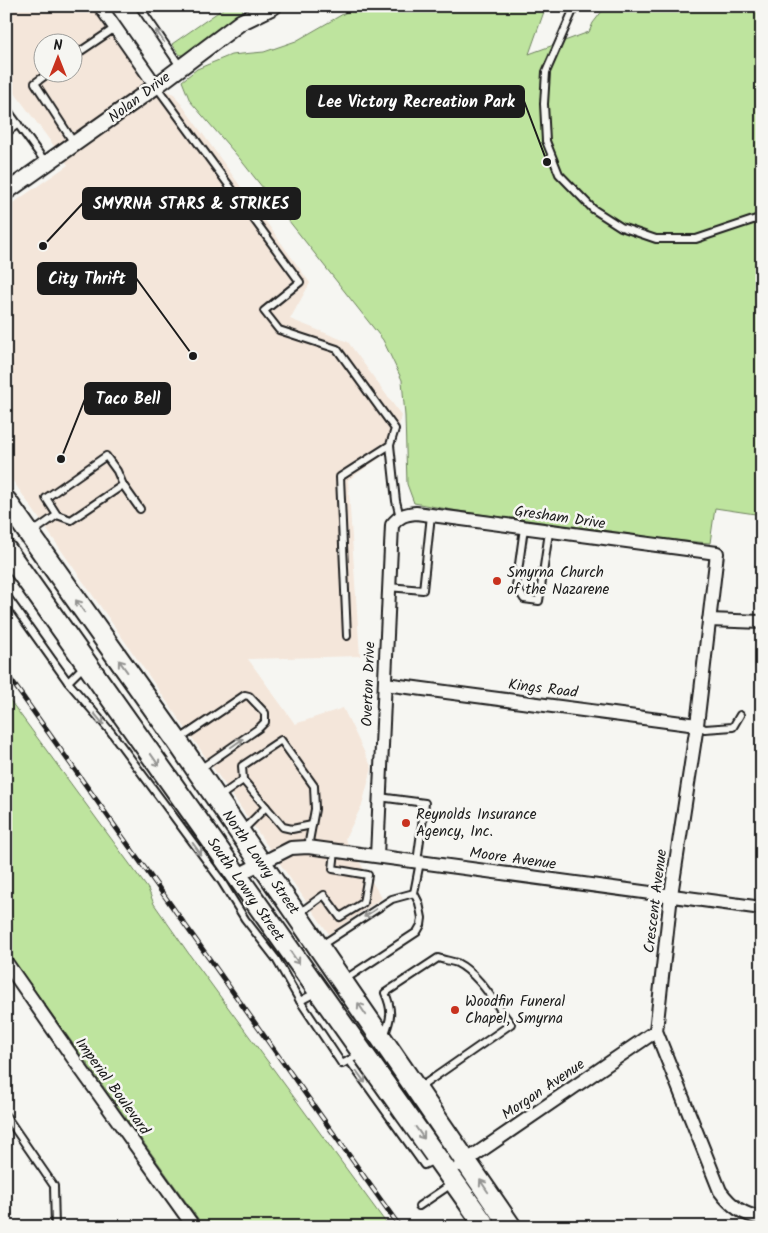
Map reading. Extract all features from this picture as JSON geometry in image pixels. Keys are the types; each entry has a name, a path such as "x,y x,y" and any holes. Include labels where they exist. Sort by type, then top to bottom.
{"main road":[{"name":"North Lowry Street","path":"6,502 262,863 511,1227"},
{"name":"South Lowry Street","path":"6,550 319,992 356,1057 398,1115 446,1171 478,1224"},
{"path":"86,664 108,646"},
{"path":"356,1057 383,1040"}],"street":[{"path":"100,6 156,86"},
{"name":"Nolan Drive","path":"6,192 156,86 180,66 241,22 254,10 274,6"},
{"name":"Gresham Drive","path":"400,517 416,513 716,553"},
{"name":"Overton Drive","path":"377,856 392,525 400,517"},
{"name":"Crescent Avenue","path":"716,553 697,725 671,895 656,1031 720,1191 726,1200 738,1210 762,1218"},
{"path":"709,620 762,622"},
{"name":"Kings Road","path":"385,684 697,725"},
{"name":"Moore Avenue","path":"236,876 291,848 308,847 762,908"},
{"name":"Imperial Boulevard","path":"6,962 194,1227"},
{"name":"Morgan Avenue","path":"446,1171 466,1161 656,1031"}],"lane":[{"path":"139,6 180,66"},
{"path":"575,6 546,72 544,104 546,141 559,174 593,209 621,227 656,239 696,239 762,217"},
{"path":"82,50 115,28"},
{"path":"36,82 35,83 75,144"},
{"path":"156,86 300,282 264,311 279,330 337,349 395,429 390,445 396,501 400,517"},
{"path":"6,108 46,164"},
{"path":"6,133 18,124"},
{"path":"347,636 340,477 390,445"},
{"path":"123,484 72,520 57,515 46,498 106,456 117,470 123,484 140,509"},
{"path":"30,534 57,515"},
{"path":"388,587 423,590 431,515"},
{"path":"524,528 516,586 524,599 539,602 548,532"},
{"path":"6,595 68,682 111,732 220,879 245,919 276,959 300,1001 342,1064 356,1057"},
{"path":"68,682 86,664"},
{"path":"177,741 245,695 249,696 265,713 265,722 259,728 197,771"},
{"path":"697,725 705,729 733,727 740,715"},
{"path":"308,847 315,809 314,786 281,740 242,766 243,780 283,827 292,829 312,825"},
{"path":"217,799 243,780"},
{"path":"342,980 417,932 421,925 419,903 414,893 425,803 380,798"},
{"path":"240,832 266,807"},
{"path":"298,915 324,895 340,917 363,903 368,875 333,869 335,851"},
{"path":"320,947 392,899 414,893"},
{"path":"383,1040 391,1020 390,1004 385,993 438,958 455,962 466,968 511,1024 417,1089"},
{"path":"300,1001 319,992"},
{"path":"6,1116 54,1186 55,1227"},
{"path":"419,1206 446,1171"}],"shaded area":[{"path":"6,6 92,6 143,79 174,94 310,283 290,319 348,342 401,415 395,447 348,480 360,656 248,659 295,724 343,708 372,768 362,805 345,839 382,898 329,934 6,471 6,208 68,165 6,81"}],"green space":[{"path":"227,6 242,6 243,13 183,55 180,55 172,44"},
{"path":"357,6 546,6 529,54 589,32 593,23 606,6 762,6 762,515 715,508 710,543 657,539 414,503 407,484 402,380 383,340 240,159 190,101 182,81 197,69 231,55 264,52 296,41"},
{"path":"6,695 148,889 154,904 189,954 389,1227 204,1227 6,950"}],"railway":[{"path":"6,673 400,1227"}],"place":[{"name":"Lee Victory Recreation Park","path":"547,162"},
{"name":"SMYRNA STARS & STRIKES","path":"43,246"},
{"name":"City Thrift","path":"193,356"},
{"name":"Taco Bell","path":"61,459"},
{"name":"Smyrna Church of the Nazarene","path":"497,581"},
{"name":"Reynolds Insurance Agency, Inc.","path":"406,823"},
{"name":"Woodfin Funeral Chapel, Smyrna","path":"455,1010"}]}
